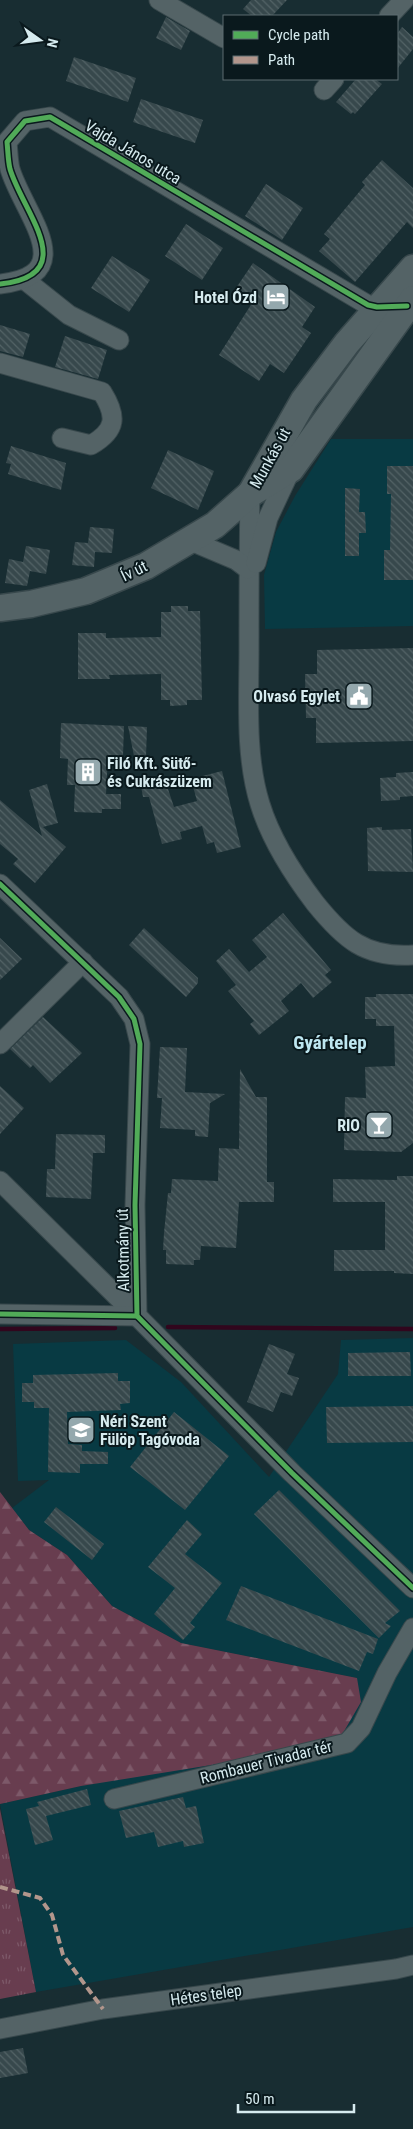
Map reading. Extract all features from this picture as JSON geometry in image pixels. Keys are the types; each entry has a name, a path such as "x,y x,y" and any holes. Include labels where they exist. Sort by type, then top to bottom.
{"main road":[{"name":"Munkás út","path":"250,494 304,400 377,307 413,269"},
{"name":"Munkás út","path":"250,494 291,469 410,302"},
{"name":"Ív út","path":"0,608 67,596 107,584 191,541 215,525 250,494"}],"street":[{"path":"159,0 223,37"},
{"path":"391,15 404,0"},
{"name":"Vajda János utca","path":"25,280 41,266 45,252 40,234 10,169 7,142 25,121 50,117 368,305 377,307 410,302"},
{"path":"0,284 25,280 69,315 120,340"},
{"path":"0,363 102,392 111,406 112,424 105,437 91,445 62,438"},
{"path":"249,578 268,518 291,469"},
{"path":"250,494 249,721 253,769 260,804 273,838 302,886 336,929 361,947 374,953 413,955"},
{"path":"191,541 236,560 249,578"},
{"name":"Alkotmány út","path":"0,884 83,962 127,1007 134,1019 139,1038 135,1205 137,1316"},
{"path":"0,1044 83,962"},
{"path":"0,1181 292,1473 409,1582"},
{"path":"0,1314 137,1316"},
{"name":"Rombauer Tivadar tér","path":"114,1799 347,1743 361,1728 387,1674 413,1628"},
{"name":"Hétes telep","path":"0,2029 103,2009 396,1969 413,1964"}],"shaded area":[{"path":"331,439 413,439 413,626 265,629 264,575 276,532 295,496"},
{"path":"413,1338 413,1927 36,1992 0,1804 81,1786 357,1678 181,1643 112,1606 67,1555 29,1530 12,1508 49,1480 18,1481 13,1344 126,1340 181,1382 269,1477 338,1374 341,1340"}],"green space":[{"path":"0,1492 29,1530 67,1555 112,1606 181,1643 357,1678 361,1702 336,1745 81,1786 0,1804"},
{"path":"0,1809 36,1992 0,1999"}],"building":[{"path":"251,0 287,0 273,15 251,15 243,9"},
{"path":"166,17 190,31 181,50 156,38"},
{"path":"402,27 413,37 413,49 398,68 398,33"},
{"path":"74,57 136,78 128,102 66,81"},
{"path":"355,80 376,80 382,84 355,114 353,112 351,114 336,102"},
{"path":"141,99 203,120 195,143 133,122"},
{"path":"382,160 413,188 413,228 407,222 355,282 319,251 330,239 324,234 365,185 362,182"},
{"path":"266,184 303,208 282,240 245,216"},
{"path":"186,224 223,248 202,280 165,256"},
{"path":"112,256 150,280 129,312 91,288"},
{"path":"253,263 315,307 302,327 311,333 284,373 270,364 259,381 219,355 254,300 236,288"},
{"path":"0,325 30,334 23,357 0,351"},
{"path":"65,336 107,350 98,379 55,367"},
{"path":"11,446 66,463 61,490 8,474 11,464 6,463"},
{"path":"168,450 214,471 198,510 151,488"},
{"path":"387,466 413,466 413,580 384,580 384,550 390,550 391,494 387,494"},
{"path":"345,488 360,489 359,512 365,512 366,533 359,533 359,556 345,556"},
{"path":"90,527 114,529 112,553 95,552 94,567 72,565 75,542 88,543"},
{"path":"26,546 50,550 46,574 30,571 27,586 5,583 9,559 23,562"},
{"path":"171,606 188,606 188,611 200,611 202,700 187,700 187,705 170,706 170,700 161,700 161,674 109,675 110,679 78,679 78,633 106,633 106,638 161,637 161,612 171,612"},
{"name":"Olvasó Egylet","path":"413,648 413,741 316,743 316,718 306,718 305,674 317,674 317,650"},
{"name":"Filó Kft. Sütő- és Cukrászüzem","path":"61,723 124,726 123,756 108,755 106,794 121,794 121,809 102,809 102,813 74,812 75,785 67,785 68,759 60,758"},
{"path":"128,726 147,727 146,757 134,756"},
{"path":"222,771 241,847 217,853 214,842 207,844 202,826 180,832 182,839 162,844 149,797 143,797 141,786 165,780 174,807 197,801 191,779"},
{"path":"413,772 413,796 400,797 400,800 381,801 380,778 396,777 396,773"},
{"path":"47,784 58,823 43,827 66,847 35,883 13,864 18,859 0,844 0,800 42,836 29,790"},
{"path":"382,827 382,830 411,829 413,872 368,871 367,828"},
{"path":"283,913 331,970 325,975 332,982 313,998 301,983 281,1001 289,1011 259,1035 250,1024 254,1021 228,991 236,985 216,961 229,949 249,972 267,957 252,940"},
{"path":"144,928 198,978 198,983 186,997 129,945"},
{"path":"0,938 22,959 0,980"},
{"path":"376,994 413,994 413,1143 401,1152 344,1150 345,1097 366,1098 365,1067 395,1066 394,1026 376,1026 376,1019 365,1019 365,997 376,997"},
{"path":"43,1017 82,1053 50,1083 33,1065 30,1068 10,1049"},
{"path":"160,1047 187,1048 185,1092 225,1094 210,1103 208,1137 195,1136 195,1130 160,1128 162,1098 157,1098"},
{"path":"240,1069 256,1097 267,1097 267,1182 274,1182 274,1202 239,1202 236,1248 201,1246 200,1260 194,1260 194,1265 166,1264 166,1250 163,1250 164,1233 168,1193 171,1193 172,1179 218,1181 219,1148 239,1149"},
{"path":"0,1086 24,1108 0,1134"},
{"path":"56,1134 105,1135 105,1153 93,1153 91,1199 46,1197 47,1169 55,1169"},
{"path":"397,1176 413,1176 413,1274 394,1273 394,1271 334,1271 334,1250 385,1250 385,1202 333,1202 333,1179 397,1180"},
{"path":"269,1344 295,1354 287,1374 299,1378 292,1396 281,1392 273,1412 247,1402"},
{"path":"410,1352 411,1376 348,1376 348,1353"},
{"path":"118,1373 118,1381 130,1381 130,1403 120,1404 121,1410 67,1412 68,1444 82,1445 82,1451 108,1452 108,1464 80,1464 80,1473 48,1472 49,1408 34,1408 34,1402 22,1402 22,1383 33,1383 33,1375"},
{"path":"413,1406 413,1442 327,1443 326,1407"},
{"path":"174,1412 229,1456 185,1510 130,1467"},
{"path":"279,1490 400,1611 385,1623 391,1626 379,1638 254,1514"},
{"path":"56,1507 104,1544 92,1560 44,1522"},
{"path":"187,1520 202,1534 185,1554 222,1583 190,1623 195,1627 183,1640 154,1614 175,1588 148,1567"},
{"path":"241,1586 378,1639 373,1654 367,1652 359,1671 226,1620"},
{"path":"87,1789 91,1805 46,1816 53,1840 35,1845 26,1809 39,1806 37,1802"},
{"path":"183,1797 186,1808 196,1806 204,1843 184,1847 183,1841 158,1847 154,1832 126,1838 119,1811"},
{"path":"23,2048 28,2073 0,2078 0,2052"}],"waterway":[{"path":"168,1327 413,1329"},
{"path":"0,1329 115,1328"}],"marked path":[{"path":"0,1887 40,1898 52,1915 63,1955 103,2009"}],"cycle path":[{"path":"0,284 25,278 38,268 43,255 41,240 10,169 7,142 25,121 50,117 368,305 377,307 407,306"},
{"path":"0,884 119,997 134,1019 140,1044 135,1205 137,1316 292,1473 413,1588"},
{"path":"0,1314 137,1316"}],"place":[{"name":"Hotel Ózd","path":"276,297"},
{"name":"Olvasó Egylet","path":"359,696"},
{"name":"Filó Kft. Sütő- és Cukrászüzem","path":"88,772"},
{"name":"RIO","path":"379,1125"},
{"name":"Néri Szent Fülöp Tagóvoda","path":"81,1430"}],"district":[{"name":"Gyártelep","path":"330,1042"}]}
